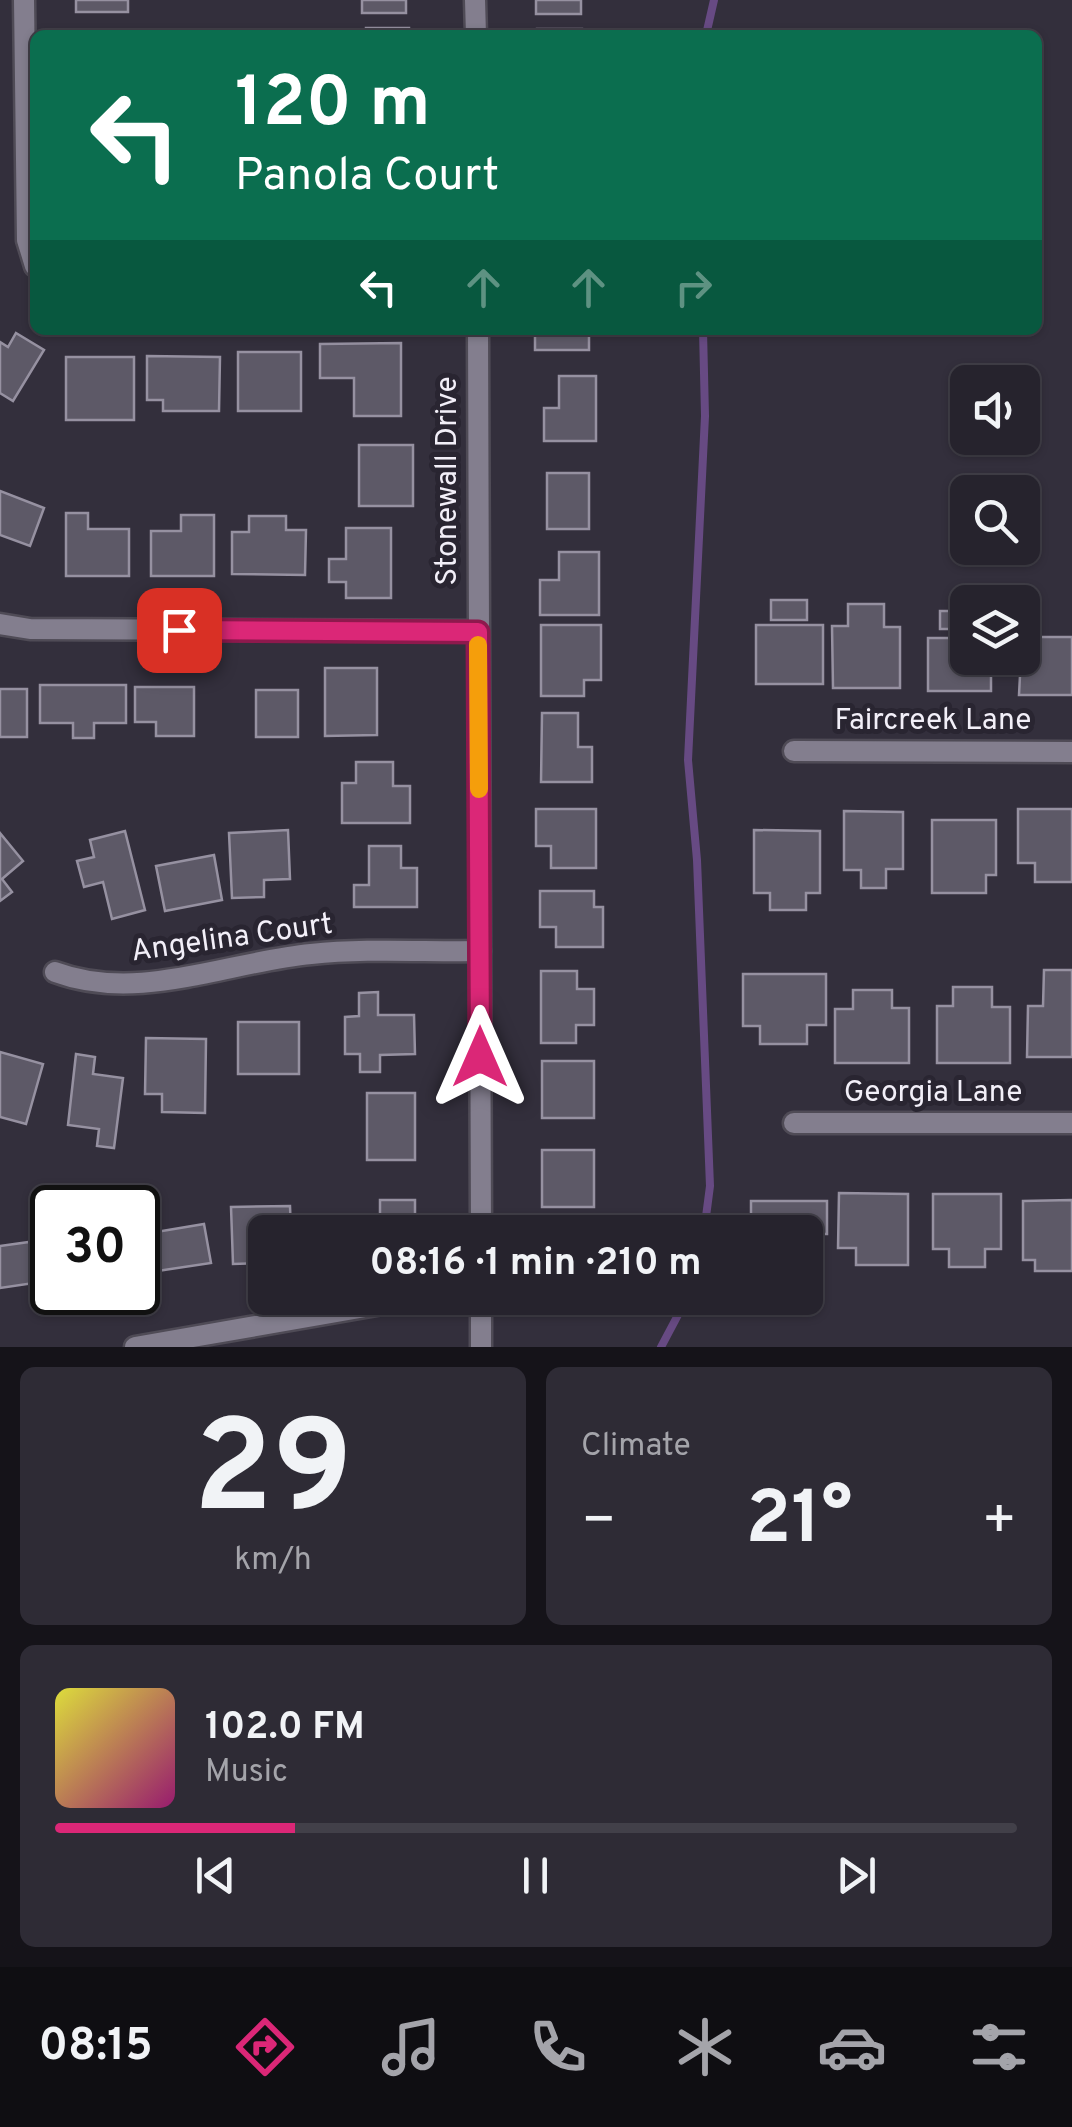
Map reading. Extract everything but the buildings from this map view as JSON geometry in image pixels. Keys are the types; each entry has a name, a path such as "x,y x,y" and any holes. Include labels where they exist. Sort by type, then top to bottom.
{"street":[{"path":"24,0 30,250"},
{"path":"476,0 476,30"},
{"name":"Stonewall Drive","path":"478,335 481,1215"},
{"path":"0,624 30,630 478,632"},
{"name":"Faircreek Lane","path":"794,750 1072,752"},
{"name":"Angelina Court","path":"55,972 82,982 116,986 311,954 480,951"},
{"name":"Georgia Lane","path":"794,1122 1072,1123"},
{"path":"134,1347 319,1315"},
{"path":"481,1315 482,1347"}],"waterway":[{"path":"707,30 714,0"},
{"path":"703,335 705,416 688,760 697,860 710,1186 706,1215"},
{"path":"661,1347 678,1315"}],"slow traffic":[{"path":"478,645 479,789"}],"route":[{"path":"179,630 478,632 480,1057"}]}
